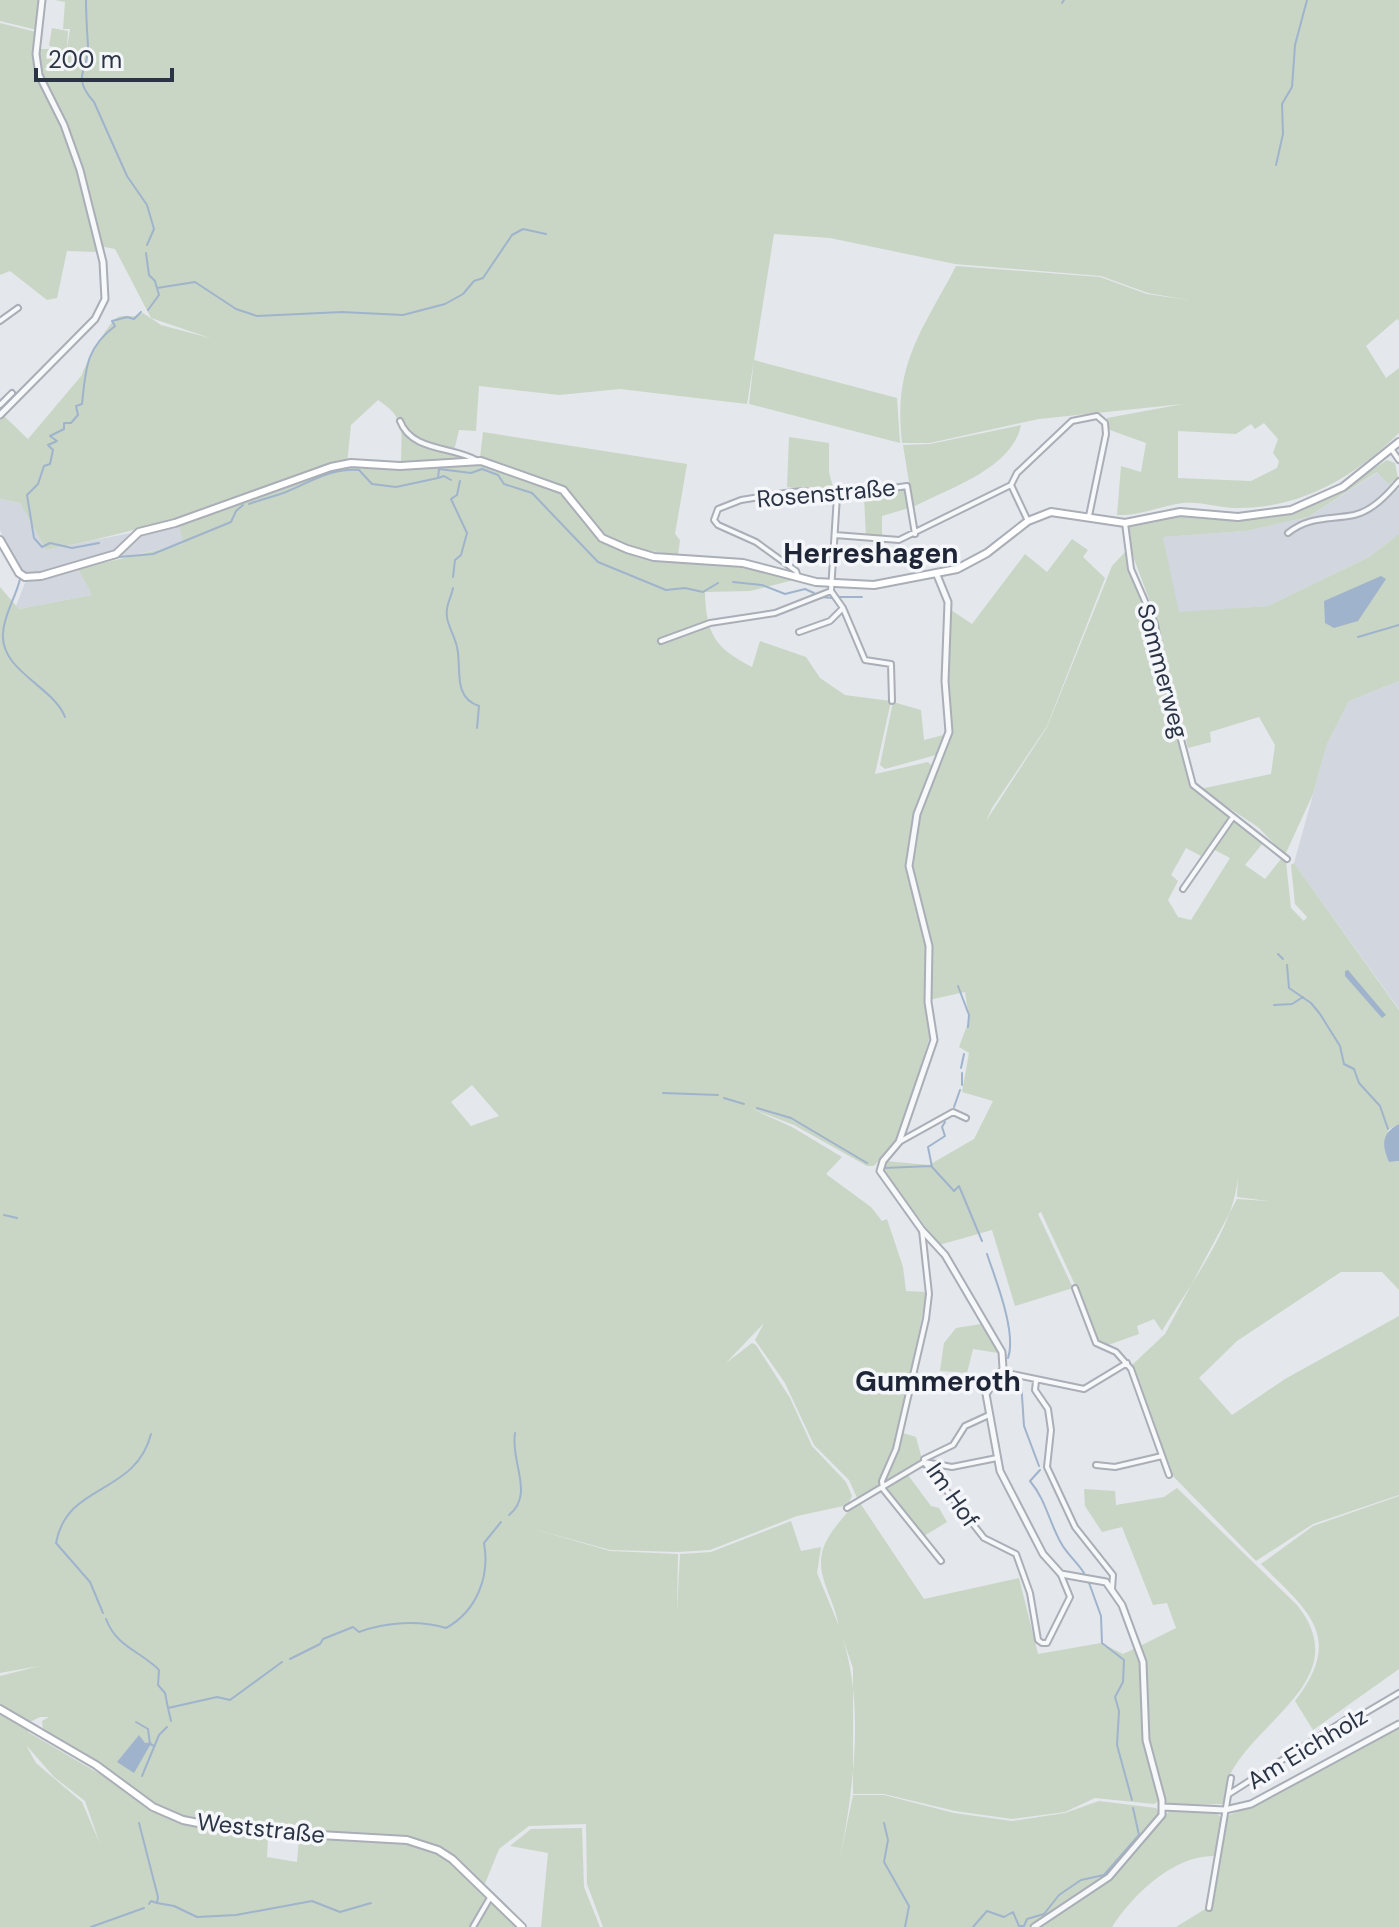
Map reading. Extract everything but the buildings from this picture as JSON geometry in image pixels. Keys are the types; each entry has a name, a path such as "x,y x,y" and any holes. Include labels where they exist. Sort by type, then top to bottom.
{"main road":[{"path":"0,540 19,573 25,577 41,576 116,554 139,532 351,463 400,466 476,460 563,490 602,538 627,549 666,558 743,563 831,587 888,584 937,575 976,560 1028,521 1051,512 1125,523 1180,512 1238,517 1291,510 1343,487 1399,442"},
{"name":"Weststraße","path":"0,1709 86,1759 153,1807 183,1820 234,1830 422,1843 452,1859 522,1927"}],"street":[{"path":"0,415 39,379 102,309 106,289 98,246 64,125 39,75 36,54 42,0"},
{"path":"0,321 18,308"},
{"path":"0,405 12,393"},
{"path":"835,535 883,542 915,534 1011,485 1017,473 1072,421 1097,416 1105,423 1106,434 1089,516"},
{"path":"400,421 406,432 433,448 476,460"},
{"path":"1392,450 1399,460"},
{"path":"1288,533 1314,518 1354,515 1367,509 1399,481"},
{"path":"1011,485 1028,521"},
{"name":"Rosenstraße","path":"799,579 796,571 756,542 718,525 715,515 718,509 756,497 803,491 837,496 907,486 915,534"},
{"path":"837,496 831,587 865,660 891,664 892,701"},
{"name":"Sommerweg","path":"1125,523 1131,569 1155,624 1189,774 1197,790 1233,817"},
{"path":"899,1142 934,1040 928,1002 929,946 909,866 914,825 949,732 944,656 948,602 937,575"},
{"path":"661,641 719,621 775,613 831,587"},
{"path":"799,632 830,621 843,608"},
{"path":"1183,889 1233,817 1287,859"},
{"path":"966,1118 953,1112 899,1142 883,1161 880,1171 922,1230 945,1255 1002,1352 1002,1372 986,1394 997,1458 1003,1477 1043,1554 1061,1574 1098,1578 1112,1589 1132,1629 1143,1662 1146,1740 1163,1807 1157,1824 1109,1877 1034,1927"},
{"path":"922,1230 929,1294 926,1319 900,1434 882,1481 883,1489 941,1561"},
{"path":"1075,1288 1096,1343 1127,1363 1169,1475"},
{"path":"1002,1372 1084,1389 1127,1363"},
{"path":"1036,1381 1035,1390 1048,1409 1051,1430 1047,1467 1075,1527 1113,1575 1112,1589"},
{"name":"Im Hof","path":"989,1415 961,1430 953,1445 924,1459 924,1462 984,1538 1016,1554 1030,1593 1038,1640 1047,1643 1070,1597 1061,1574"},
{"path":"1096,1465 1115,1467 1162,1456"},
{"path":"847,1508 924,1462 952,1467 997,1458"},
{"name":"Am Eichholz","path":"1209,1908 1229,1794 1348,1718 1360,1716 1399,1693"},
{"path":"1163,1807 1225,1810 1269,1797 1399,1724"},
{"path":"1229,1794 1231,1778"},
{"path":"473,1927 491,1896"}],"shaded area":[{"path":"1378,472 1399,489 1399,534 1369,557 1268,606 1178,613 1163,537 1246,531 1308,517"},
{"path":"0,499 20,503 46,550 130,533 115,553 43,573 24,574 12,562 0,530"},
{"path":"179,523 184,544 106,561 118,556 138,537"},
{"path":"78,569 92,595 19,609 16,606 26,580"},
{"path":"1399,681 1399,1009 1294,863 1327,744 1349,701"}],"green space":[{"path":"0,0 41,0 37,30 0,21"},
{"path":"55,0 1399,0 1399,321 1397,319 1366,346 1386,378 1399,368 1399,433 1345,476 1305,496 1261,507 1183,503 1117,515 1121,466 1141,472 1146,443 1107,429 1107,418 1183,404 1039,419 930,443 902,443 902,391 912,350 956,266 1100,277 1147,294 1188,300 1148,293 1101,276 955,264 830,238 774,234 747,404 620,389 559,395 479,386 476,431 459,430 453,455 461,458 401,463 398,420 378,400 351,425 347,464 160,523 46,550 20,503 0,499 0,417 3,415 28,439 82,375 103,335 118,317 143,313 161,325 210,338 151,318 115,249 99,246 81,170 40,75 38,49 63,49 49,46 52,28 68,31 67,49 70,29 63,29 65,2","holes":["1264,423 1278,439 1273,453 1279,461 1277,468 1251,481 1178,478 1178,431 1236,434 1251,424 1255,429"]},
{"path":"0,23 36,32 38,75 64,125 98,252 67,251 57,298 47,300 10,271 0,275"},
{"path":"754,360 897,398 900,443 749,404"},
{"path":"1021,425 1005,454 992,465 913,507 903,445 930,444"},
{"path":"483,432 687,464 675,534 680,540 678,556 630,547 604,534 565,488 480,458"},
{"path":"789,437 829,443 829,472 835,495 787,487"},
{"path":"1387,460 1395,463 1398,478 1389,484 1377,472 1308,517 1246,531 1163,537 1179,612 1268,606 1369,557 1399,534 1399,681 1349,701 1327,744 1313,794 1285,855 1258,827 1200,789 1271,774 1275,745 1259,717 1210,732 1211,742 1188,748 1156,618 1130,548 1128,526 1182,516 1230,520 1274,517 1332,496"},
{"path":"477,463 556,489 600,540 655,559 742,566 794,580 750,591 705,592 708,619 715,638 729,653 752,667 760,641 806,657 820,678 845,695 891,701 875,774 928,762 932,766 909,838 906,868 925,932 925,998 931,1033 898,1139 874,1166 867,1166 794,1125 750,1108 792,1127 842,1157 826,1174 871,1207 882,1221 887,1219 903,1267 906,1291 927,1292 895,1449 879,1480 881,1488 858,1500 849,1480 814,1445 785,1383 755,1340 764,1323 726,1363 752,1343 756,1345 790,1398 812,1446 846,1482 852,1496 848,1505 797,1516 710,1550 610,1550 530,1528 610,1551 678,1554 677,1612 680,1554 711,1552 791,1521 801,1551 821,1547 817,1573 839,1626 823,1576 822,1552 837,1525 860,1503 924,1599 1019,1578 1038,1654 1101,1643 1123,1654 1136,1648 1143,1668 1144,1741 1159,1801 1154,1804 1095,1798 1065,1812 1012,1819 955,1811 884,1794 853,1794 853,1771 840,1858 853,1795 884,1795 954,1813 1012,1821 1065,1813 1099,1801 1156,1808 1160,1812 1156,1823 1106,1876 1035,1924 1037,1927 603,1927 587,1884 586,1824 529,1826 499,1849 482,1891 487,1896 471,1927 0,1927 0,1676 39,1666 0,1673 0,587 19,609 92,595 78,569 183,544 179,523 346,465","holes":["472,1085 499,1116 471,1126 451,1102","841,1633 853,1668 853,1688 848,1660","49,1717 42,1721 43,1729 99,1762 98,1773 28,1732 30,1722","26,1745 54,1777 85,1801 100,1844 82,1802 36,1763","268,1836 299,1838 297,1862 267,1857"]},
{"path":"905,488 909,508 882,516 882,539 866,538 864,496"},
{"path":"1072,539 1088,550 1083,557 1105,578 1047,726 986,821 1047,727 1112,566 1126,551 1151,615 1185,769 1193,790 1229,818 1201,856 1186,848 1171,875 1178,881 1168,900 1178,917 1191,920 1230,858 1211,848 1234,820 1263,843 1245,865 1265,879 1281,859 1286,862 1291,908 1304,921 1307,917 1295,904 1291,865 1294,863 1399,1010 1399,1124 1388,1130 1394,1162 1399,1161 1399,1290 1382,1272 1341,1272 1237,1341 1199,1378 1232,1415 1285,1379 1399,1316 1399,1495 1313,1524 1256,1561 1171,1474 1132,1365 1165,1334 1192,1284 1162,1331 1154,1319 1137,1326 1139,1334 1108,1345 1095,1338 1076,1287 1041,1212 1038,1214 1073,1288 1015,1306 992,1230 939,1245 882,1168 885,1161 929,1165 974,1139 993,1101 962,1092 969,1053 959,1047 969,1020 965,992 929,1000 931,945 911,864 920,815 951,732 947,674 951,610 972,624 1025,554 1047,572","holes":["1238,1177 1237,1197 1268,1201 1237,1199 1229,1214"]},
{"path":"893,702 921,710 924,740 947,734 936,755 885,769 880,765"},
{"path":"981,1324 998,1353 973,1349 967,1373 940,1371 944,1343 956,1328"},
{"path":"903,1433 916,1437 922,1459 884,1483"},
{"path":"908,1475 931,1506 939,1508 947,1522 924,1536 886,1489"},
{"path":"1177,1488 1297,1605 1312,1630 1315,1653 1310,1673 1298,1693 1233,1769 1224,1804 1169,1805 1165,1800 1148,1740 1147,1669 1140,1646 1176,1628 1167,1603 1153,1605 1122,1527 1102,1532 1085,1506 1084,1489 1115,1491 1116,1505 1164,1497"},
{"path":"1399,1496 1399,1669 1313,1730 1295,1701 1310,1678 1319,1641 1306,1611 1261,1564 1313,1526"},
{"path":"1399,1726 1399,1927 1176,1927 1210,1906 1227,1816 1270,1798"},
{"path":"1170,1810 1216,1813 1222,1818 1216,1856 1185,1862 1156,1878 1131,1902 1112,1927 1038,1927 1110,1879"},
{"path":"582,1828 584,1887 600,1927 541,1927 548,1853 510,1846 531,1829"},
{"path":"491,1901 518,1927 475,1927"}],"water":[{"path":"1381,576 1386,579 1358,621 1334,628 1325,623 1324,601"},
{"path":"1348,970 1386,1015 1382,1018 1345,976"},
{"path":"1399,1124 1399,1161 1389,1162 1385,1150 1386,1135"},
{"path":"139,1735 145,1743 152,1742 134,1773 117,1762"}],"waterway":[{"path":"86,0 88,54 82,73 83,85 94,102 127,176 147,205 154,229 147,245"},
{"path":"1276,165 1283,134 1282,104 1292,87 1295,45 1307,0"},
{"path":"157,288 195,282 236,309 257,316 342,312 403,315 445,304 463,294 474,281 483,278 512,235 523,229 546,234"},
{"path":"146,253 149,275 155,281 159,295 148,310"},
{"path":"99,543 72,548 50,543 42,547 34,538 27,495 38,484 44,466 50,464 53,450 48,445 57,441 50,436 64,429 64,423 71,423 78,415 76,406 82,404 86,370 92,352 115,326 112,321 127,317 134,319 141,312"},
{"path":"249,504 339,471 359,470 372,484 396,487 438,478 439,469 471,473 482,469 498,475 504,484 532,493 598,562 666,590 685,588 703,592 718,583"},
{"path":"438,478 444,476 451,480"},
{"path":"453,577 455,560 461,555 467,533 451,499 457,495 460,481"},
{"path":"119,557 153,554 231,522 243,505"},
{"path":"20,579 4,626 4,646 18,668 50,696 65,717"},
{"path":"733,582 762,585 785,594 805,589 814,593"},
{"path":"453,588 447,605 447,617 457,647 461,689 471,702 479,706 477,728"},
{"path":"821,597 832,598"},
{"path":"838,597 862,597"},
{"path":"1358,637 1399,625"},
{"path":"1278,954 1283,959"},
{"path":"1287,965 1289,988 1311,1003 1320,1014 1340,1046 1344,1064 1354,1069 1359,1083 1380,1106 1388,1129"},
{"path":"958,986 969,1015 968,1027"},
{"path":"1274,1005 1292,1004 1303,997"},
{"path":"961,1068 964,1054"},
{"path":"962,1073 962,1085"},
{"path":"954,1107 960,1090"},
{"path":"663,1093 718,1095"},
{"path":"724,1098 744,1104"},
{"path":"757,1108 791,1118 867,1163"},
{"path":"945,1122 942,1127 945,1136 928,1147 932,1167 954,1191 959,1186 982,1241"},
{"path":"884,1168 931,1166"},
{"path":"4,1215 17,1218"},
{"path":"987,1254 1010,1334 1008,1358"},
{"path":"1017,1379 1021,1381 1024,1426 1039,1466"},
{"path":"509,1515 517,1507 521,1487 515,1433"},
{"path":"103,1613 90,1582 56,1543 63,1523 73,1509 131,1469 143,1454 151,1434"},
{"path":"1040,1470 1030,1481 1061,1543 1084,1573"},
{"path":"290,1659 320,1644 323,1639 353,1627 359,1632 402,1623 446,1628 457,1621 479,1592 485,1568 484,1543 501,1522"},
{"path":"1088,1580 1101,1616 1102,1643 1124,1660 1123,1682 1115,1697 1119,1711 1117,1745 1132,1800"},
{"path":"106,1619 116,1637 159,1670 158,1685 165,1693 168,1708"},
{"path":"171,1721 168,1708 217,1697 230,1700 282,1662"},
{"path":"136,1722 148,1729 150,1744 154,1746"},
{"path":"142,1776 159,1735 167,1727"},
{"path":"973,1927 987,1911 1004,1917 1013,1912 1019,1926 1024,1926 1027,1919 1044,1914 1059,1895 1081,1880 1104,1875 1139,1835 1133,1808"},
{"path":"139,1823 158,1897 157,1903 151,1901 149,1904"},
{"path":"884,1823 888,1840 884,1862 909,1906 905,1927"},
{"path":"157,1903 174,1906 197,1917 236,1915 312,1901 340,1912 371,1903"},
{"path":"91,1927 144,1908"}],"district":[{"name":"Herreshagen","path":"871,553"},
{"name":"Gummeroth","path":"938,1381"}]}
